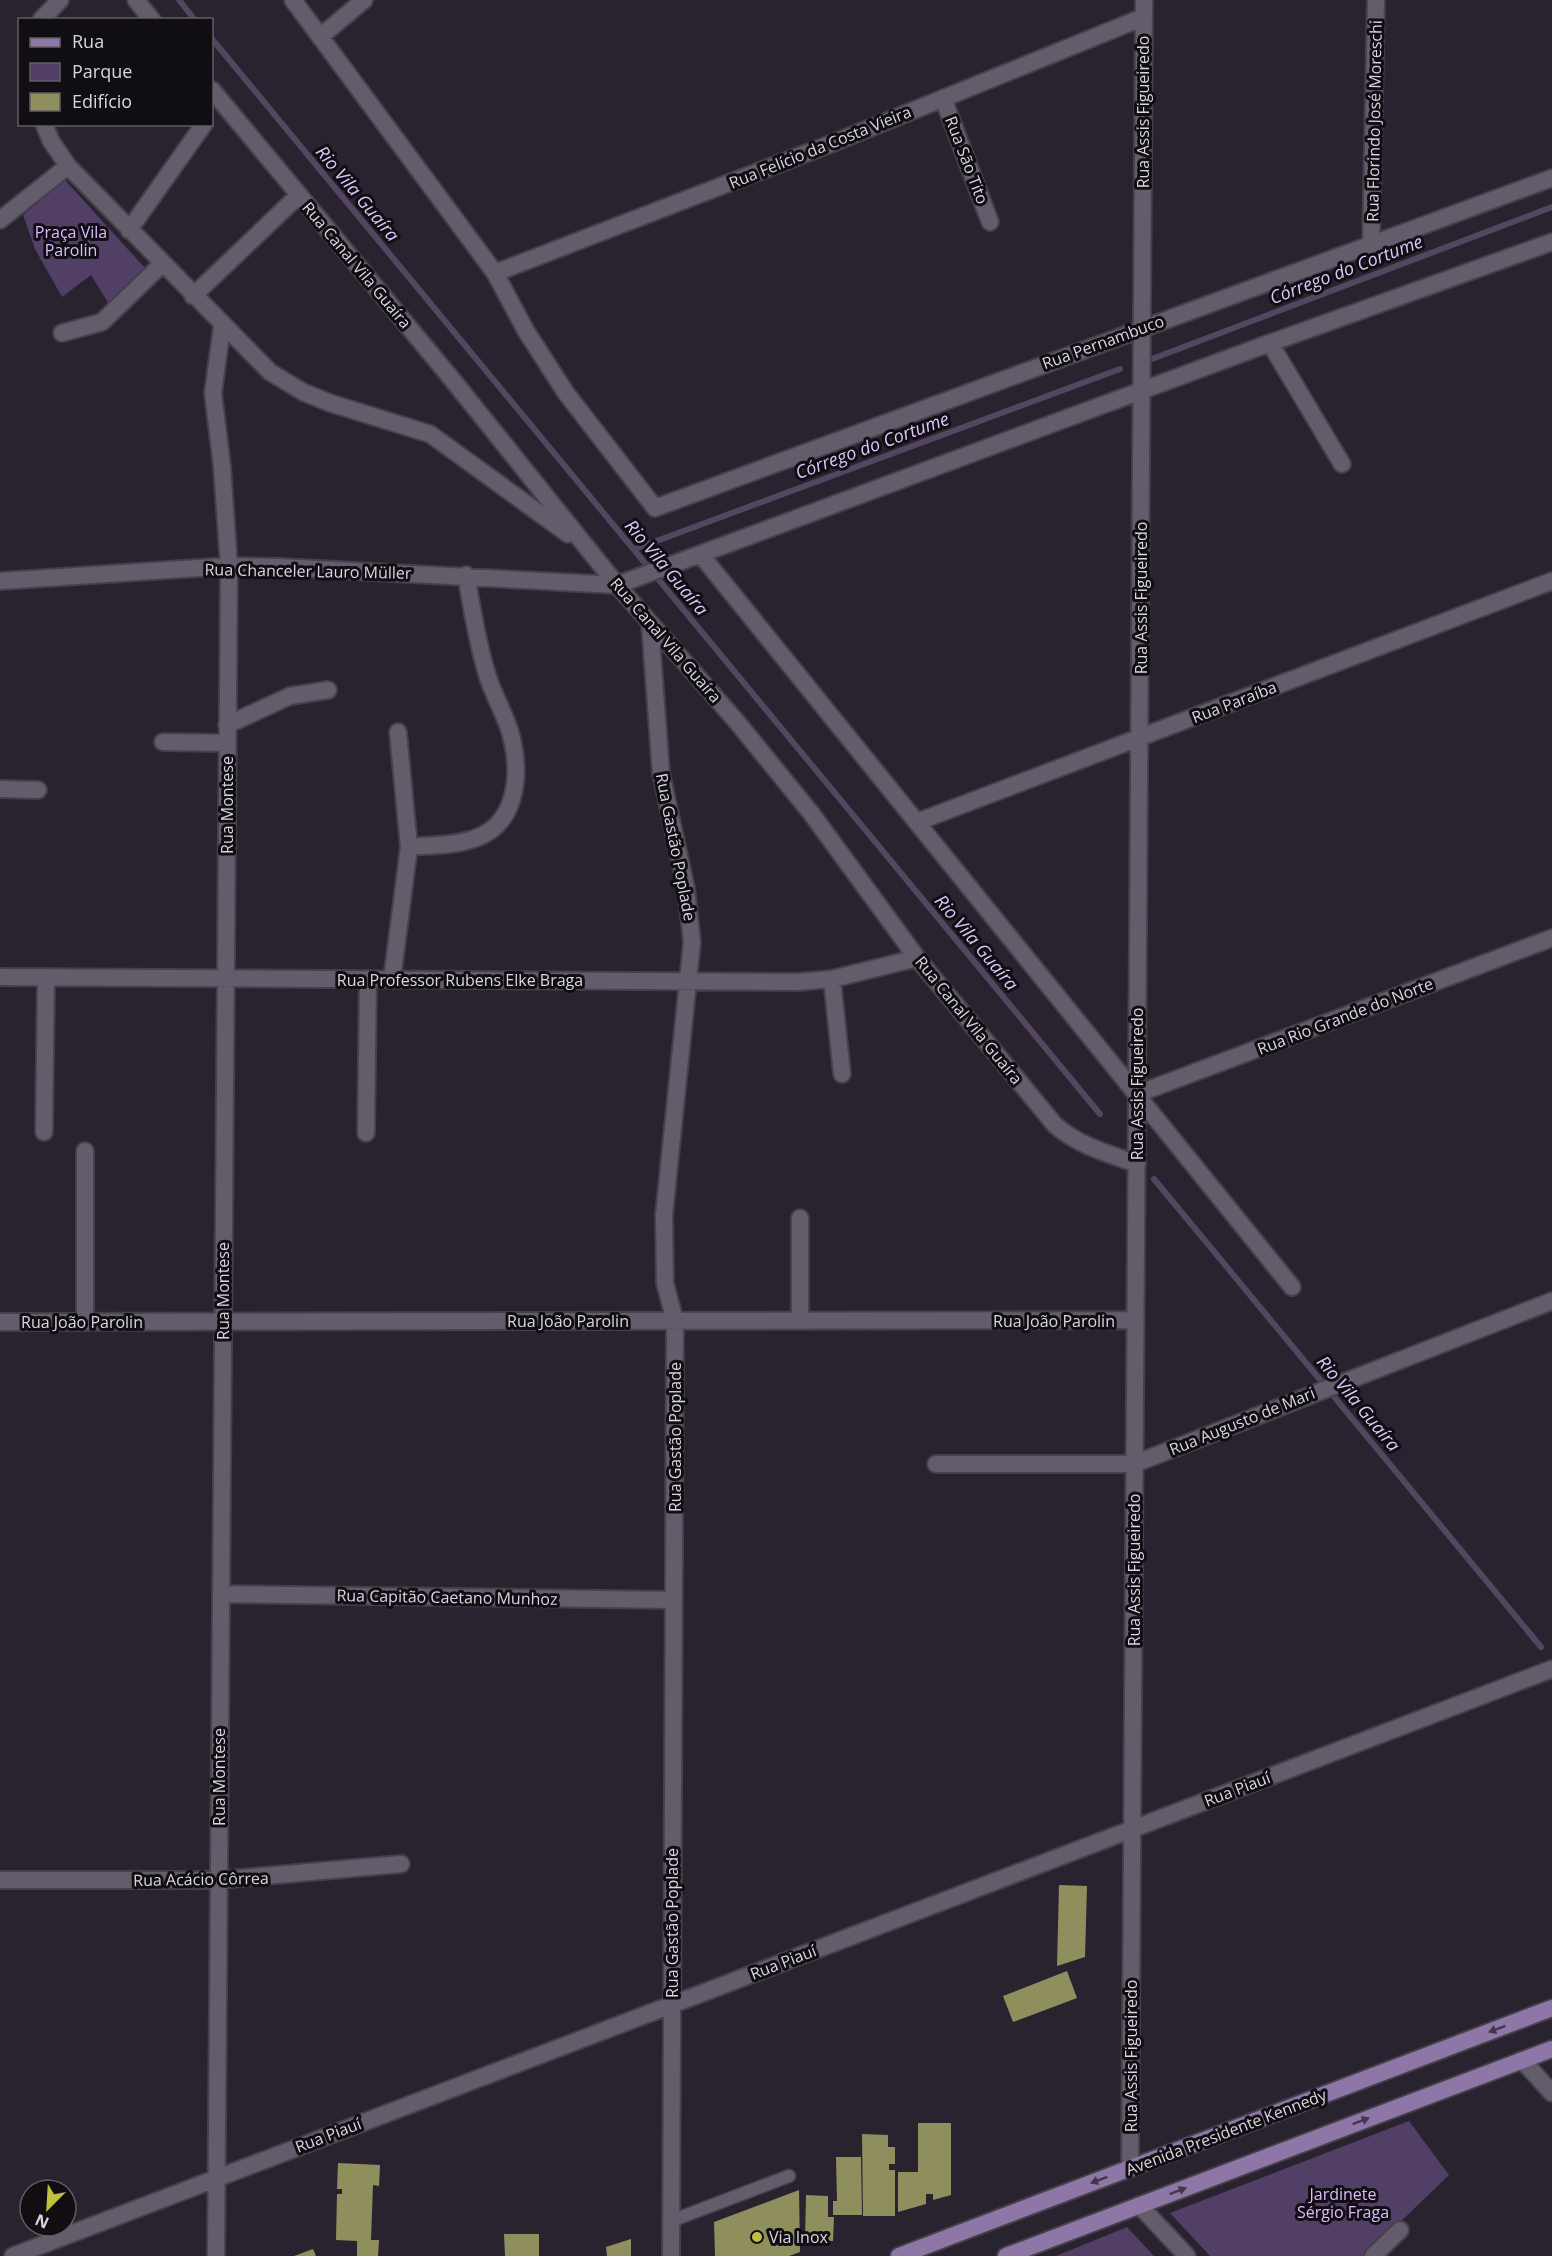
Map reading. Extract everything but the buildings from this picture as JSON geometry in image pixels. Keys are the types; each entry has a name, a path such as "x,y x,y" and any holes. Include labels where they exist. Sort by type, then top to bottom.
{"main road":[{"name":"Avenida Presidente Kennedy","path":"899,2256 1552,2008"},
{"path":"1006,2256 1552,2049"}],"street":[{"path":"43,18 60,0"},
{"path":"136,0 150,18"},
{"path":"293,0 495,273"},
{"path":"320,36 364,0"},
{"name":"Rua Florindo José Moreschi","path":"1371,243 1377,0"},
{"name":"Rua Felício da Costa Vieira","path":"495,273 943,98 1144,8"},
{"name":"Rua Assis Figueiredo","path":"1130,2168 1144,8"},
{"name":"Rua São Tito","path":"943,98 990,222"},
{"name":"Rua Canal Vila Guaíra","path":"214,102 299,195 617,585 707,686 811,813 917,958 1055,1125 1069,1137 1087,1146 1137,1164"},
{"path":"45,126 58,154 68,166 222,327 270,372 287,383 330,403 430,434 583,544"},
{"path":"129,230 203,126"},
{"path":"0,220 68,166"},
{"name":"Rua Pernambuco","path":"495,273 526,330 566,393 655,508 1552,178"},
{"path":"193,296 299,195"},
{"path":"617,585 1270,343 1552,242"},
{"path":"62,333 102,322 125,303 162,264"},
{"name":"Rua Montese","path":"216,2256 229,566 222,466 213,393 222,327"},
{"path":"1270,343 1342,464"},
{"path":"701,555 1292,1287"},
{"name":"Rua Chanceler Lauro Müller","path":"0,580 229,566 328,568 617,585"},
{"path":"409,847 453,843 474,839 489,832 510,808 514,789 516,765 512,739 487,676 466,575"},
{"name":"Rua Paraíba","path":"917,822 1552,581"},
{"name":"Rua Gastão Poplade","path":"650,624 662,773 691,919 689,981 664,1215 665,1283 675,1321 671,2256"},
{"path":"227,725 290,696 328,690"},
{"path":"392,979 409,847 398,732"},
{"path":"163,742 227,743"},
{"path":"0,789 38,790"},
{"name":"Rua Rio Grande do Norte","path":"1137,1094 1552,938"},
{"name":"Rua Professor Rubens Elke Braga","path":"0,977 689,981 832,979 917,958"},
{"path":"44,1132 46,977"},
{"path":"366,1133 368,979"},
{"path":"832,979 842,1074"},
{"path":"85,1151 85,1322"},
{"path":"800,1218 800,1321"},
{"name":"Rua Augusto de Mari","path":"1134,1464 1308,1394 1552,1301"},
{"name":"Rua João Parolin","path":"0,1322 1136,1320"},
{"path":"936,1464 1134,1464"},
{"name":"Rua Capitão Caetano Munhoz","path":"221,1594 674,1600"},
{"name":"Rua Piauí","path":"13,2256 1552,1669"},
{"name":"Rua Acácio Côrrea","path":"0,1880 218,1880 401,1864"},
{"path":"1522,2060 1552,2093"},
{"path":"1139,2205 1187,2256"},
{"path":"1373,2256 1400,2230"}],"lane":[{"path":"671,2221 789,2176"}],"green space":[{"name":"Praça Vila Parolin","path":"65,180 145,268 109,304 91,275 62,297 35,249 23,215"},
{"name":"Jardinete Sérgio Fraga","path":"1409,2121 1449,2175 1365,2256 1210,2256 1170,2213"},
{"path":"1127,2227 1154,2256 1056,2256"}],"waterway":[{"name":"Rio Vila Guaíra","path":"179,0 193,18"},
{"name":"Rio Vila Guaíra","path":"213,40 1100,1114"},
{"name":"Córrego do Cortume","path":"1152,359 1552,207"},
{"name":"Córrego do Cortume","path":"635,549 1120,369"},
{"name":"Rio Vila Guaíra","path":"1154,1179 1541,1647"}],"place":[{"name":"Via Inox","path":"757,2237"}]}
